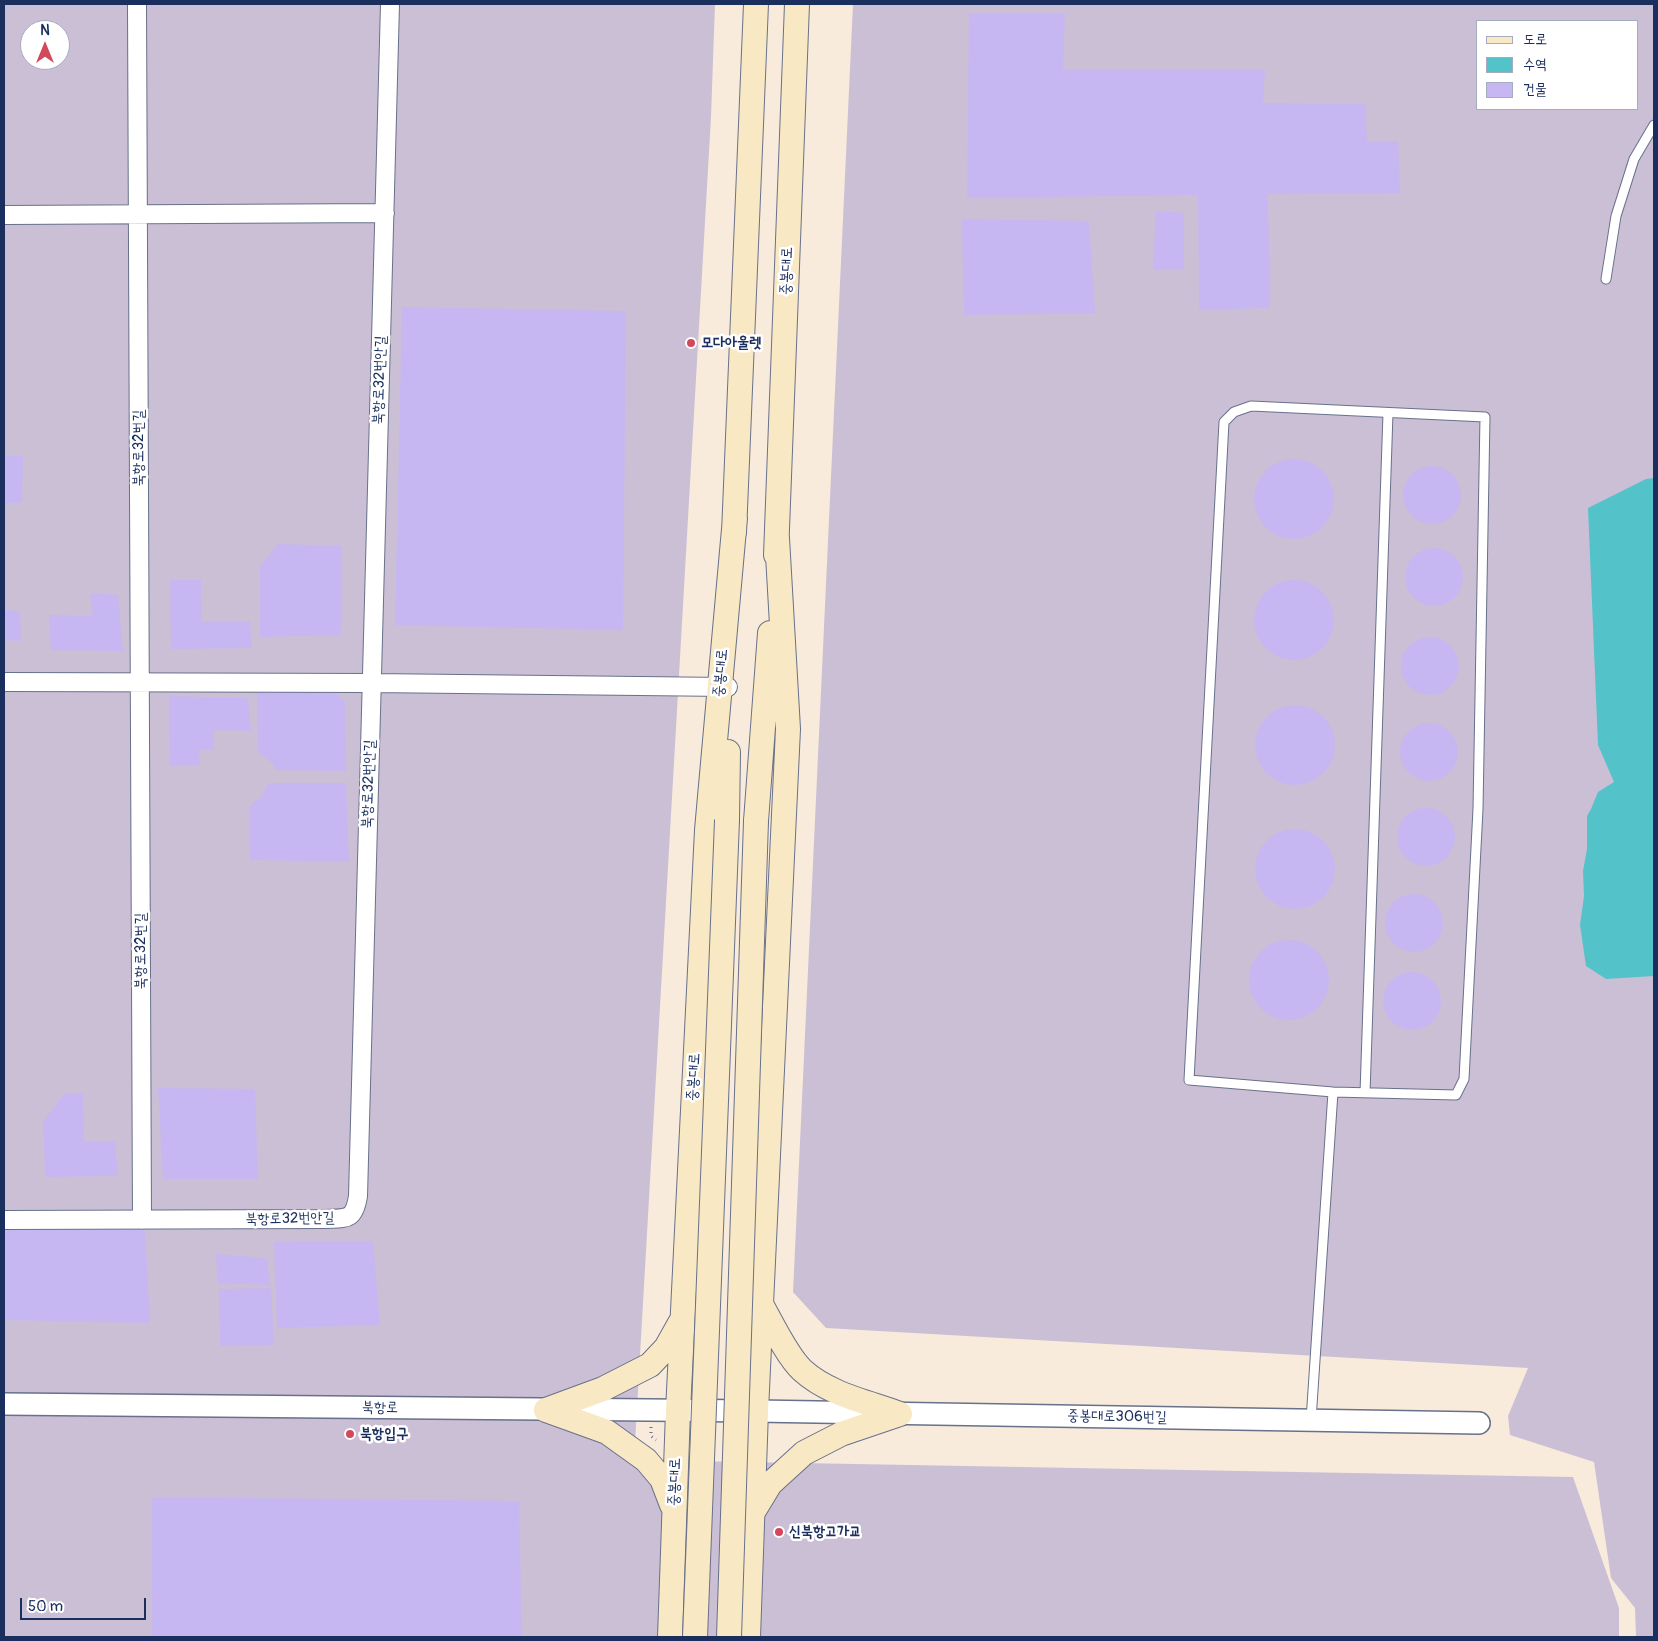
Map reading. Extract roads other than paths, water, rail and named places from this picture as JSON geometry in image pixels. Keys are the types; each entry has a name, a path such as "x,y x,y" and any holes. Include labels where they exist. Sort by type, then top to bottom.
{"main road":[{"name":"중봉대로","path":"670,1637 682,1319 707,830 724,687 735,518 756,4"},
{"name":"중봉대로","path":"729,1637 756,821 777,538 797,4"},
{"name":"중봉대로","path":"748,1637 756,1411 788,730 777,538"},
{"name":"중봉대로","path":"695,1637 728,820 724,687"},
{"path":"761,1304 782,1342 800,1369 825,1387 900,1414"},
{"path":"546,1410 603,1389 650,1365 666,1348 682,1319"},
{"path":"546,1410 607,1432 646,1460 662,1479 674,1511"},
{"path":"753,1513 770,1484 804,1452 841,1434 900,1414"}],"street":[{"name":"북항로32번길","path":"137,4 142,1220"},
{"name":"북항로32번안길","path":"4,1220 324,1219 346,1218 356,1209 359,1186 390,4"},
{"path":"4,214 385,213"},
{"path":"4,682 372,683 724,687"},
{"name":"북항로","path":"4,1404 756,1411"},
{"name":"중봉대로306번길","path":"756,1411 1479,1424"}],"lane":[{"path":"1606,279 1616,216 1634,159 1654,125"},
{"path":"1251,406 1485,417 1478,809 1464,1078 1456,1095 1333,1092 1189,1080 1224,422 1234,412 1251,406"},
{"path":"1365,1092 1388,412"},
{"path":"1311,1421 1333,1092"}],"water":[{"path":"1654,478 1654,976 1606,979 1586,966 1580,925 1584,896 1583,871 1587,849 1587,816 1598,792 1614,782 1598,745 1588,508 1646,479"}],"place":[{"name":"모다아울렛","path":"691,343"},
{"name":"북항입구","path":"350,1434"},
{"name":"신북항고가교","path":"779,1532"}]}
